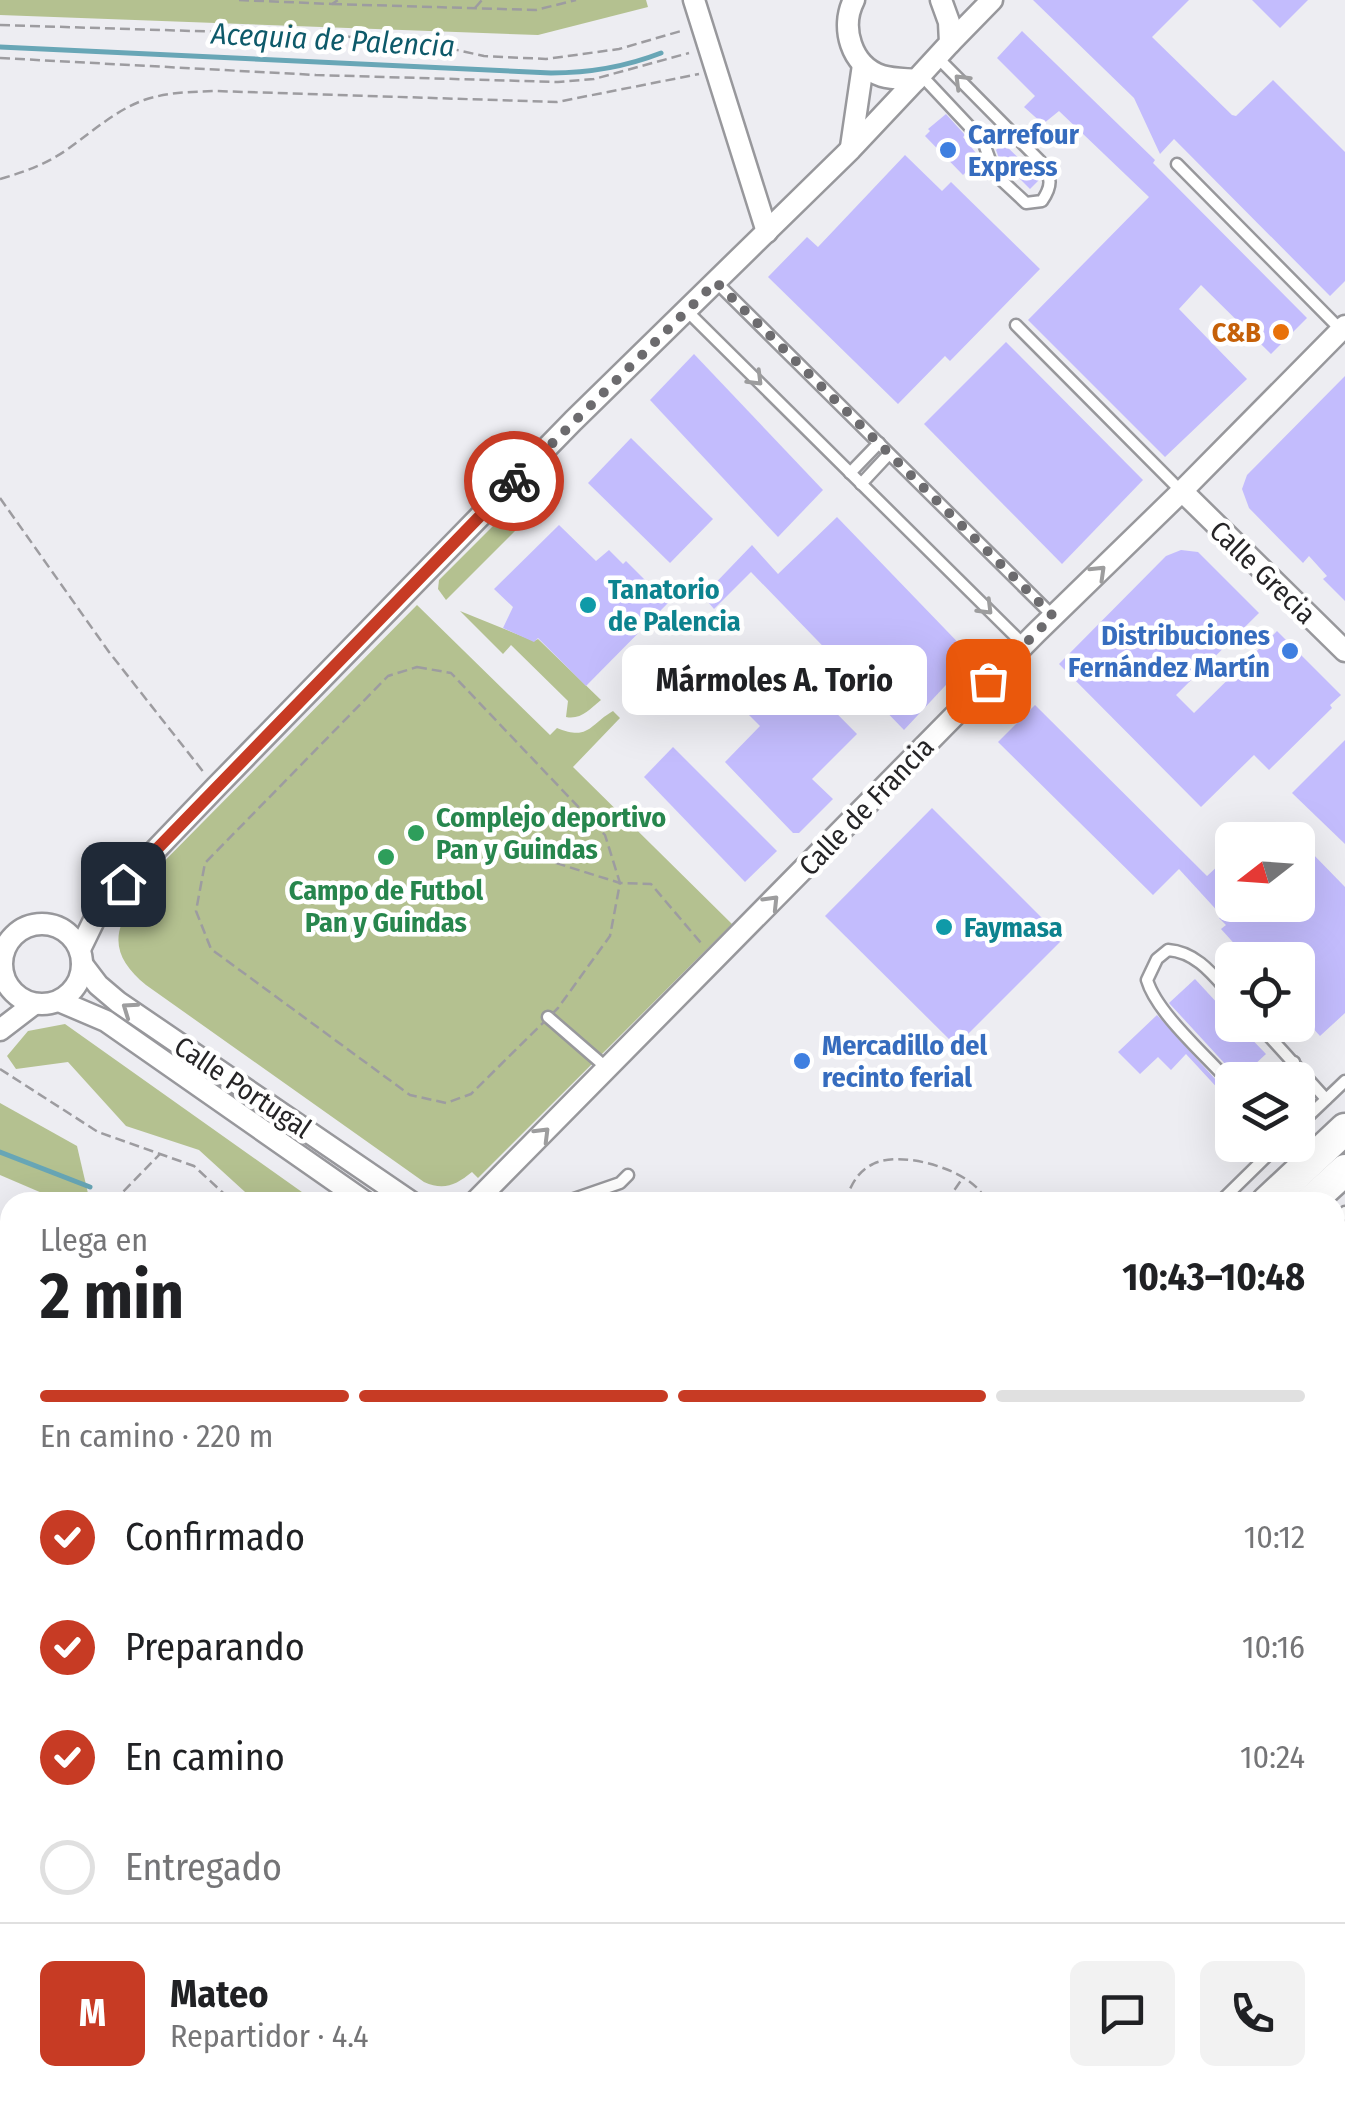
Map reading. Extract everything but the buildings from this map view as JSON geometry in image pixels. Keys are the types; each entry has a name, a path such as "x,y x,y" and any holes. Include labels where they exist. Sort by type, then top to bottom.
{"main road":[{"path":"1278,1192 1345,1129"},
{"path":"1321,1192 1345,1170"}],"street":[{"path":"694,0 767,232"},
{"path":"941,0 949,22 943,50"},
{"path":"0,1030 34,1004 58,1001 76,986 81,956 100,908 573,421 851,149 992,0"},
{"path":"850,4 847,37 862,65 881,76 918,78"},
{"path":"851,149 862,65"},
{"name":"Calle de Francia","path":"484,1192 1343,328"},
{"name":"Calle Grecia","path":"1182,491 1345,652"},
{"path":"34,1004 3,982 2,958 12,938 32,925 56,926 100,908"},
{"path":"56,926 74,939 81,956"},
{"name":"Calle Portugal","path":"81,956 98,985 118,1002 396,1192"},
{"name":"Calle Portugal","path":"58,1001 106,1021 351,1192"}],"lane":[{"path":"918,78 983,141 995,174 1026,203 1042,200 1050,190 1051,178 1042,162 1002,122 943,50"},
{"path":"983,141 1002,122"},
{"path":"1176,164 1343,328"},
{"path":"716,282 1053,616"},
{"path":"686,310 1024,645"},
{"path":"1016,325 1182,491"},
{"path":"850,473 879,444"},
{"path":"861,484 889,454"},
{"path":"1215,977 1184,951 1168,950 1157,958 1147,980 1164,1009 1215,1065"},
{"path":"548,1017 608,1069"},
{"path":"1275,1042 1294,1062"},
{"path":"1315,1110 1345,1081"},
{"path":"1315,1086 1326,1099"},
{"path":"1230,1192 1261,1162"},
{"path":"594,1192 620,1183 628,1175"}],"path":[{"path":"239,0 536,10 576,0"},
{"path":"332,4 338,0"},
{"path":"474,9 482,0"},
{"path":"0,24 322,34 421,42 484,56 546,59 619,49 702,25"},
{"path":"0,58 558,82 594,79 709,48"},
{"path":"0,179 34,170 112,116 169,92 557,102 716,70"},
{"path":"0,498 110,652 216,786"},
{"path":"417,666 451,674 606,835 620,884 610,936 548,1017 471,1094 446,1103 410,1095 211,948 196,911 205,863 388,676 417,666"},
{"path":"527,854 620,884 651,884 716,960"},
{"path":"0,1069 98,1132 194,1166 222,1192"},
{"path":"124,1192 160,1154"},
{"path":"849,1192 855,1178 882,1160 922,1162 963,1178 981,1192"},
{"path":"953,1192 963,1178"}],"green space":[{"path":"0,0 646,0 648,7 538,35 0,15"},
{"path":"530,489 541,489 550,496 446,600 438,589 439,580"},
{"name":"Complejo deportivo Pan y Guindas","path":"417,605 550,735 557,728 576,733 588,730 613,711 620,718 573,767 732,924 478,1178 472,1172 444,1186 424,1182 146,985 128,967 118,938 133,904 127,899"},
{"path":"460,611 534,641 538,639 601,700 581,715 566,717 568,701 511,645 503,654"},
{"path":"65,1024 302,1192 245,1192 199,1150 126,1126 68,1062 16,1069 7,1056 28,1031"},
{"path":"0,1103 77,1146 88,1192 40,1192 0,1175"}],"waterway":[{"name":"Acequia de Palencia","path":"0,47 551,73 608,68 661,53"},
{"path":"0,1152 90,1187"}],"way so far":[{"path":"514,481 716,282 1053,616 988,681"}],"place":[{"name":"Carrefour Express","path":"948,150"},
{"name":"C&B","path":"1281,332"},
{"name":"Tanatorio de Palencia","path":"588,605"},
{"name":"Distribuciones Fernández Martín","path":"1290,651"},
{"name":"Mármoles A. Torio","path":"988,681"},
{"name":"Complejo deportivo Pan y Guindas","path":"416,833"},
{"name":"Campo de Futbol Pan y Guindas","path":"386,857"},
{"name":"Faymasa","path":"944,927"},
{"name":"Mercadillo del recinto ferial","path":"802,1061"}],"route":[{"path":"123,884 514,481"}]}
